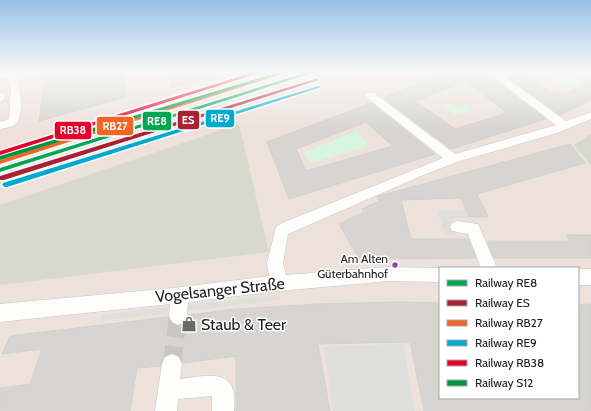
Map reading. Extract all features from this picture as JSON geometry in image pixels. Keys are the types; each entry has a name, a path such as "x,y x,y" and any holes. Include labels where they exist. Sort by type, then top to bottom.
{"street":[{"path":"0,126 12,123 14,120 16,91"},
{"path":"517,91 565,126"},
{"path":"370,95 453,160"},
{"path":"280,283 275,263 281,231 299,221 364,193 453,160 539,130 565,126 591,115"},
{"path":"457,227 473,228 489,267"},
{"name":"Vogelsanger Straße","path":"0,313 180,295 280,283 389,274 439,275"},
{"path":"579,277 591,277"},
{"path":"178,316 180,295"},
{"path":"166,411 172,364"},
{"path":"169,390 217,385 224,394 223,411"}],"shaded area":[{"path":"0,91 197,91 0,150"},
{"path":"197,91 289,91 0,185 0,150"},
{"path":"289,91 591,91 591,411 0,411 0,185"},
{"path":"239,124 269,252 0,285 0,205"},
{"path":"591,134 591,165 574,145"},
{"path":"465,210 468,218 451,218 457,235 446,235 437,211"},
{"path":"279,295 280,300 186,311 187,305"},
{"path":"170,307 170,313 100,321 102,315"},
{"path":"403,344 415,411 333,411 324,346"}],"green space":[{"path":"449,104 459,108 466,106 473,110 455,115 443,107"},
{"path":"357,131 369,146 311,163 304,152"}],"building":[{"path":"43,91 125,91 126,97 39,121"},
{"path":"400,91 440,91 415,101 455,129 507,113 479,91 509,91 546,119 451,149 384,97"},
{"path":"527,91 549,91 553,94 559,92 564,94 570,91 591,91 591,100 560,115"},
{"path":"371,103 435,154 289,199 267,142","holes":["366,122 393,146 306,171 296,149"]},
{"path":"570,144 585,163 477,194 488,217 469,217 461,198 401,200 411,239 468,239 476,258 362,259 358,257 339,224 364,212 362,209 381,200 378,200 378,196"},
{"path":"566,235 591,235 591,258 494,258 487,241 570,241"},
{"path":"399,302 439,303 439,399 579,399 579,305 591,304 591,411 424,411 410,342 318,344 330,411 236,411 236,356 183,363 180,356 173,353 164,356 160,366 137,368 130,411 0,411 0,388 30,384 42,349 2,354 10,336 168,317 171,323 179,326 185,323 189,315 236,309 316,304"}],"tunnel":[{"path":"172,364 178,316"}],"railway":[{"path":"79,157 283,91"},
{"path":"0,182 82,156"}],"rail line":[{"name":"RB38","path":"0,153 198,91"},
{"name":"S12","path":"0,158 221,91"},
{"name":"RB27","path":"0,162 226,91"},
{"name":"RE8","path":"0,170 253,91"},
{"name":"ES","path":"2,178 281,91"},
{"name":"RE9","path":"5,185 307,91"}],"place":[{"name":"Am Alten Güterbahnhof","path":"395,265"},
{"name":"Staub & Teer","path":"189,324"}]}
